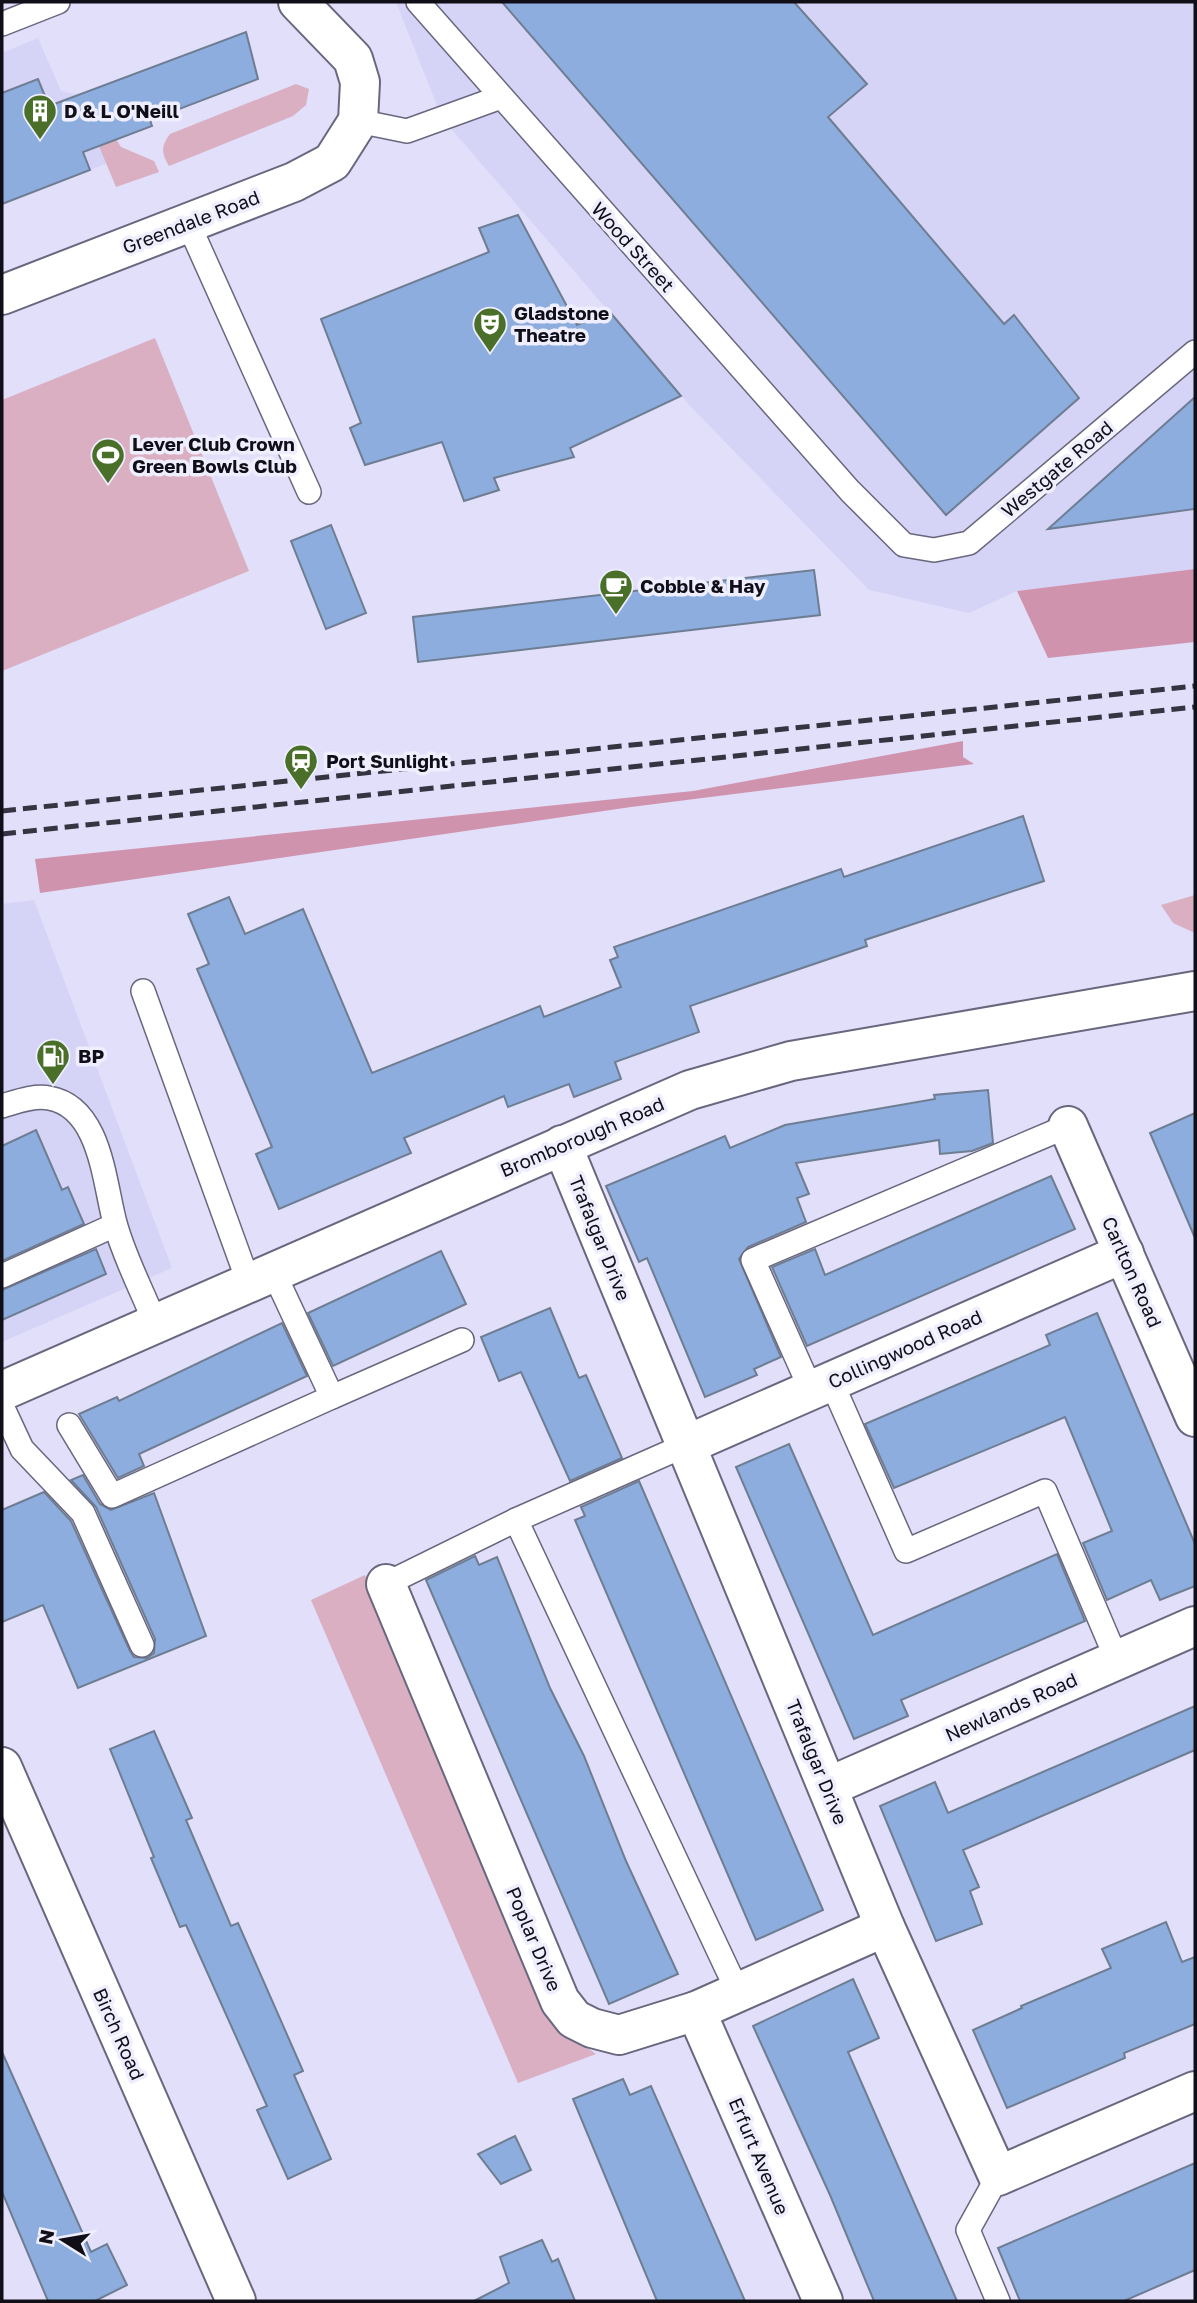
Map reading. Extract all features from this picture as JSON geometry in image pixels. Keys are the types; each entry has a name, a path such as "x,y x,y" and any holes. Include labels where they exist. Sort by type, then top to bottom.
{"street":[{"path":"298,2 353,59 360,82 358,121"},
{"name":"Greendale Road","path":"2,295 294,182 332,162 358,121"},
{"name":"Bromborough Road","path":"2,1391 690,1090 791,1061 1195,991"},
{"name":"Carlton Road","path":"1068,1126 1195,1418"},
{"name":"Trafalgar Drive","path":"562,1145 884,1927 998,2176"},
{"name":"Collingwood Road","path":"686,1444 1124,1254"},
{"name":"Poplar Drive","path":"386,1584 559,2001 574,2019 592,2028 619,2035 696,2011 737,1990 884,1927"},
{"name":"Newlands Road","path":"828,1787 1195,1626"},
{"name":"Birch Road","path":"2,1767 236,2301"},
{"name":"Erfurt Avenue","path":"696,2011 822,2301"},
{"path":"998,2176 1195,2091"}],"lane":[{"path":"2,24 58,2"},
{"name":"Wood Street","path":"418,2 850,491 904,545"},
{"path":"358,121 407,131 501,97"},
{"path":"188,223 309,492"},
{"name":"Westgate Road","path":"904,545 934,550 969,544 1195,352"},
{"path":"143,991 261,1276 332,1397"},
{"path":"2,1106 48,1097 68,1105 82,1119 103,1161 115,1225 155,1323"},
{"path":"1068,1126 753,1260 906,1551 1045,1492 1117,1660"},
{"path":"2,1276 115,1225"},
{"path":"69,1425 112,1496 462,1340"},
{"path":"2,1406 22,1449 83,1513 142,1645"},
{"path":"386,1584 516,1520 686,1444"},
{"path":"516,1520 737,1990"},
{"path":"998,2176 968,2230 998,2301"}],"shaded area":[{"path":"396,2 1195,2 1195,569 1017,591 969,613 869,590 692,408 442,118"},
{"name":"D & L O'Neill","path":"38,38 61,91 80,95 108,163 2,204 2,53"},
{"path":"296,84 309,89 306,105 293,116 169,166 163,150 170,134"},
{"path":"96,139 116,139 121,147 154,161 159,172 116,187"},
{"name":"Lever Club Crown Green Bowls Club","path":"155,338 249,571 2,671 2,400"},
{"path":"1195,569 1195,642 1048,658 1017,591"},
{"path":"963,741 963,757 974,764 631,807 40,893 35,859 693,791"},
{"path":"1195,895 1195,933 1173,923 1161,905"},
{"name":"BP","path":"34,900 172,1268 2,1342 2,904"},
{"path":"365,1575 557,2027 596,2054 518,2083 311,1600"}],"building":[{"path":"502,2 794,2 867,84 828,117 1004,324 1014,315 1079,398 946,515"},
{"path":"246,32 258,79 150,120 152,126 83,152 90,170 2,204 2,93 38,79 49,106"},
{"name":"Gladstone Theatre","path":"518,215 577,325 609,311 681,396 570,448 574,457 494,478 499,490 464,501 442,442 365,465 350,428 361,423 321,319 489,252 479,228"},
{"path":"1195,397 1195,509 1048,529"},
{"path":"331,525 366,613 326,629 291,541"},
{"name":"Cobble & Hay","path":"814,570 820,615 418,662 413,617"},
{"path":"1023,816 1044,881 865,940 867,946 690,1006 699,1032 615,1062 621,1079 574,1097 569,1084 508,1107 504,1096 404,1138 411,1153 279,1209 256,1154 272,1147 197,969 209,964 188,914 229,897 245,934 303,909 372,1073 540,1006 544,1017 621,987 610,960 618,957 614,947 841,869 844,877"},
{"path":"988,1090 993,1143 972,1151 940,1154 939,1140 796,1163 809,1194 797,1198 806,1222 748,1247 739,1259 781,1357 754,1369 757,1375 705,1397 647,1258 639,1262 606,1186 725,1136 730,1148 785,1125 935,1099 934,1095"},
{"path":"1195,1113 1195,1238 1150,1133"},
{"path":"36,1130 62,1190 68,1187 84,1224 2,1261 2,1146"},
{"path":"1051,1176 1075,1229 807,1346 772,1267 815,1249 825,1275"},
{"path":"96,1249 106,1274 2,1320 2,1290"},
{"path":"441,1251 466,1304 333,1366 308,1313"},
{"path":"550,1308 579,1378 586,1375 622,1458 570,1481 521,1372 499,1381 481,1337"},
{"path":"1097,1313 1195,1544 1195,1586 1160,1600 1151,1580 1107,1600 1083,1543 1112,1531 1065,1417 894,1488 865,1424 1050,1345 1046,1335"},
{"path":"282,1323 307,1376 139,1454 144,1466 118,1478 79,1414 117,1397 119,1401"},
{"path":"789,1444 873,1635 1057,1554 1085,1621 901,1700 908,1716 854,1739 736,1467"},
{"path":"83,1475 100,1504 111,1510 154,1493 206,1636 78,1688 43,1605 2,1622 2,1510 44,1492 71,1521 130,1651 134,1657 147,1658 154,1653 155,1639 96,1507 71,1480"},
{"path":"639,1481 823,1910 756,1940 575,1520 585,1516 581,1507"},
{"path":"475,1556 479,1565 497,1557 550,1688 584,1756 626,1861 678,1974 609,2004 426,1580"},
{"path":"1195,1706 1195,1750 963,1850 979,1887 970,1891 982,1924 936,1941 880,1806 935,1782 948,1813"},
{"path":"154,1731 192,1818 186,1820 231,1926 238,1923 303,2071 294,2075 331,2159 288,2179 257,2110 267,2106 186,1925 180,1927 110,1749"},
{"path":"1166,1922 1182,1962 1195,1957 1195,2024 1124,2053 1125,2058 1007,2108 973,2030 1022,2008 1021,2006 1111,1968 1102,1949"},
{"path":"853,1979 879,2038 848,2052 957,2301 874,2301 830,2195 753,2026"},
{"path":"2,2052 91,2252 107,2244 127,2285 95,2301 48,2301 2,2192"},
{"path":"623,2079 630,2095 651,2086 745,2301 657,2301 573,2099"},
{"path":"515,2136 531,2170 501,2184 478,2154"},
{"path":"1195,2163 1195,2270 1124,2301 1020,2301 998,2248"},
{"path":"542,2240 552,2262 558,2259 575,2301 474,2301 509,2283 500,2257"}],"railway":[{"path":"2,811 1195,686"},
{"path":"2,834 1195,707"}],"place":[{"name":"D & L O'Neill","path":"40,141"},
{"name":"Gladstone Theatre","path":"490,354"},
{"name":"Lever Club Crown Green Bowls Club","path":"108,485"},
{"name":"Cobble & Hay","path":"616,616"},
{"name":"Port Sunlight","path":"301,791"},
{"name":"BP","path":"53,1086"}]}
